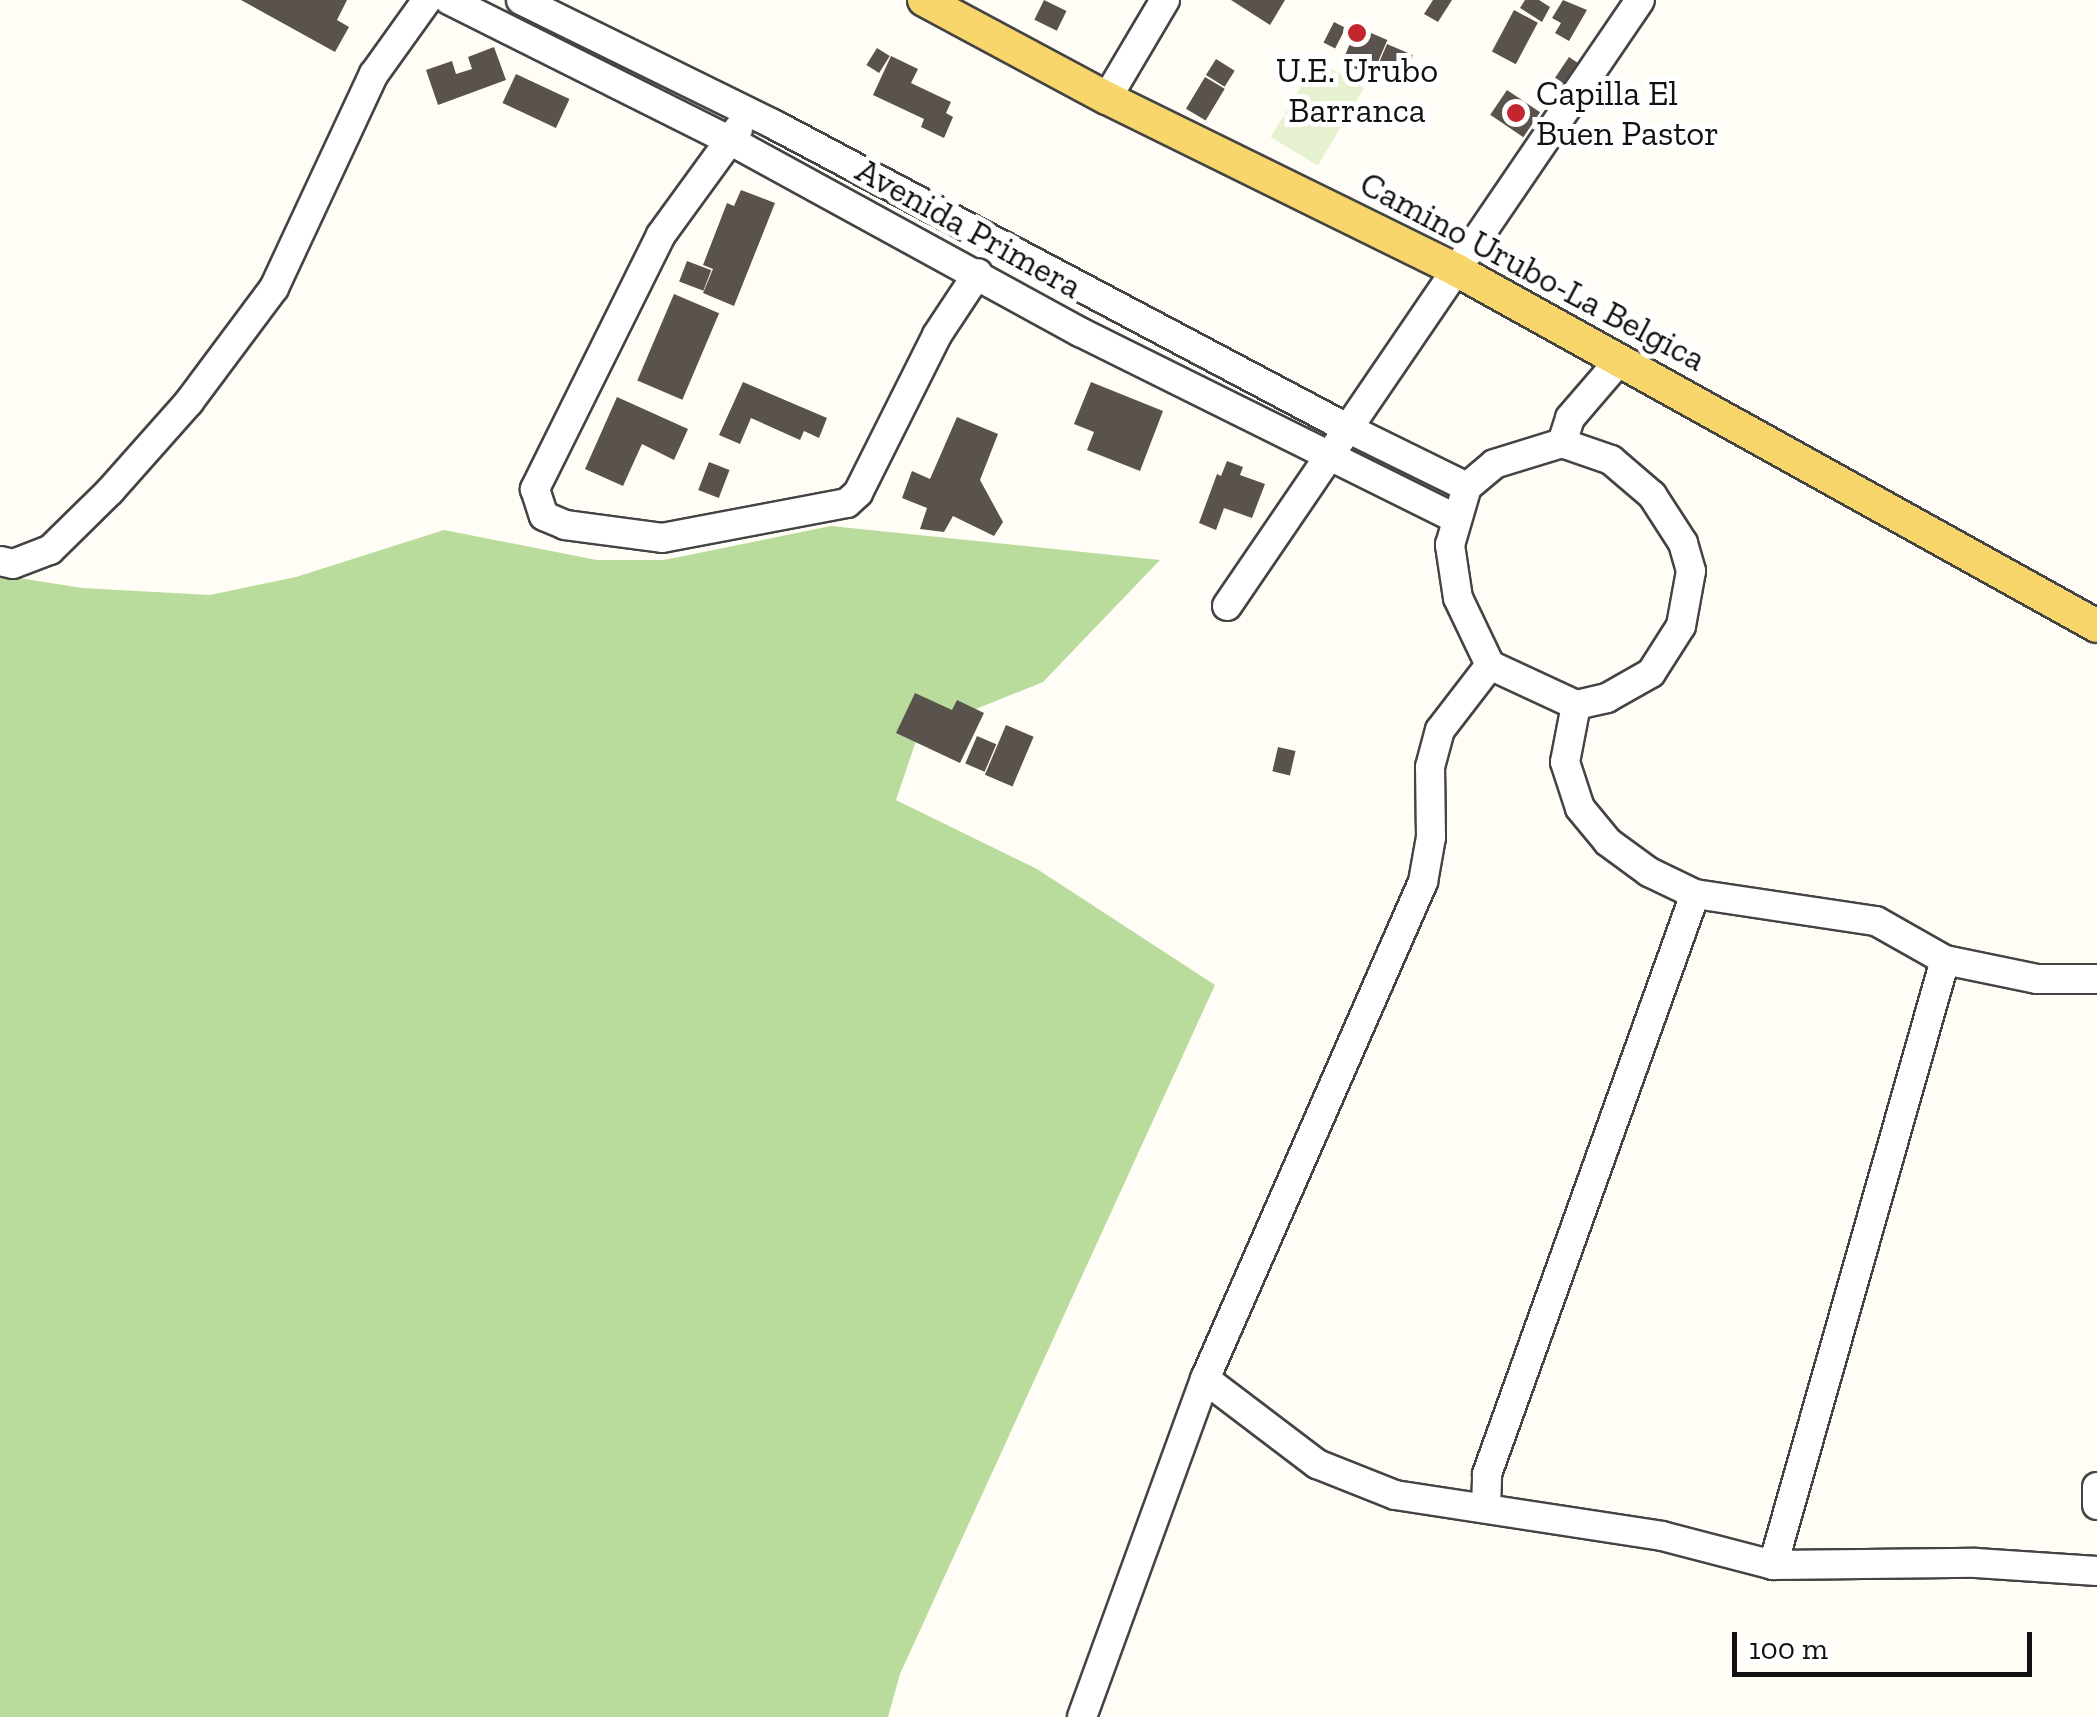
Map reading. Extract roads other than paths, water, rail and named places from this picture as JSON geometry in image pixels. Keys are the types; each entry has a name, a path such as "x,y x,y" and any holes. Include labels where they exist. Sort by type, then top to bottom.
{"main road":[{"name":"Camino Urubo-La Belgica","path":"924,0 1107,98 1458,271 2097,626"}],"street":[{"path":"0,561 13,564 50,550 188,402 274,288 374,74 427,0"},
{"name":"Avenida Primera","path":"449,0 731,141 1080,332 1456,518"},
{"name":"Avenida Primera","path":"521,0 748,112 1345,428 1467,487"},
{"path":"1107,98 1166,0"},
{"path":"1227,606 1345,428 1458,271 1635,2"},
{"path":"748,112 661,235 535,490 544,516 565,525 662,538 846,503 858,493 918,370 978,274"},
{"path":"1562,444 1570,418 1619,361"},
{"path":"1562,444 1611,460 1652,495 1684,544 1691,571 1681,626 1652,673 1607,698 1576,705 1490,665 1458,598 1450,545 1467,487 1494,464 1562,444"},
{"path":"1083,1716 1205,1379 1423,882 1431,837 1430,767 1440,730 1490,665"},
{"path":"1576,705 1565,762 1580,808 1608,842 1649,872 1695,894 1876,921 1945,960 2037,979 2097,979"},
{"path":"1486,1508 1488,1474 1695,894"},
{"path":"1772,1565 1945,960"},
{"path":"1205,1379 1317,1464 1394,1495 1662,1536 1772,1565 1976,1564 2097,1571"},
{"path":"2097,1486 2097,1505"}],"place":[{"name":"U.E. Urubo Barranca","path":"1357,33"},
{"name":"Capilla El Buen Pastor","path":"1516,113"}]}
